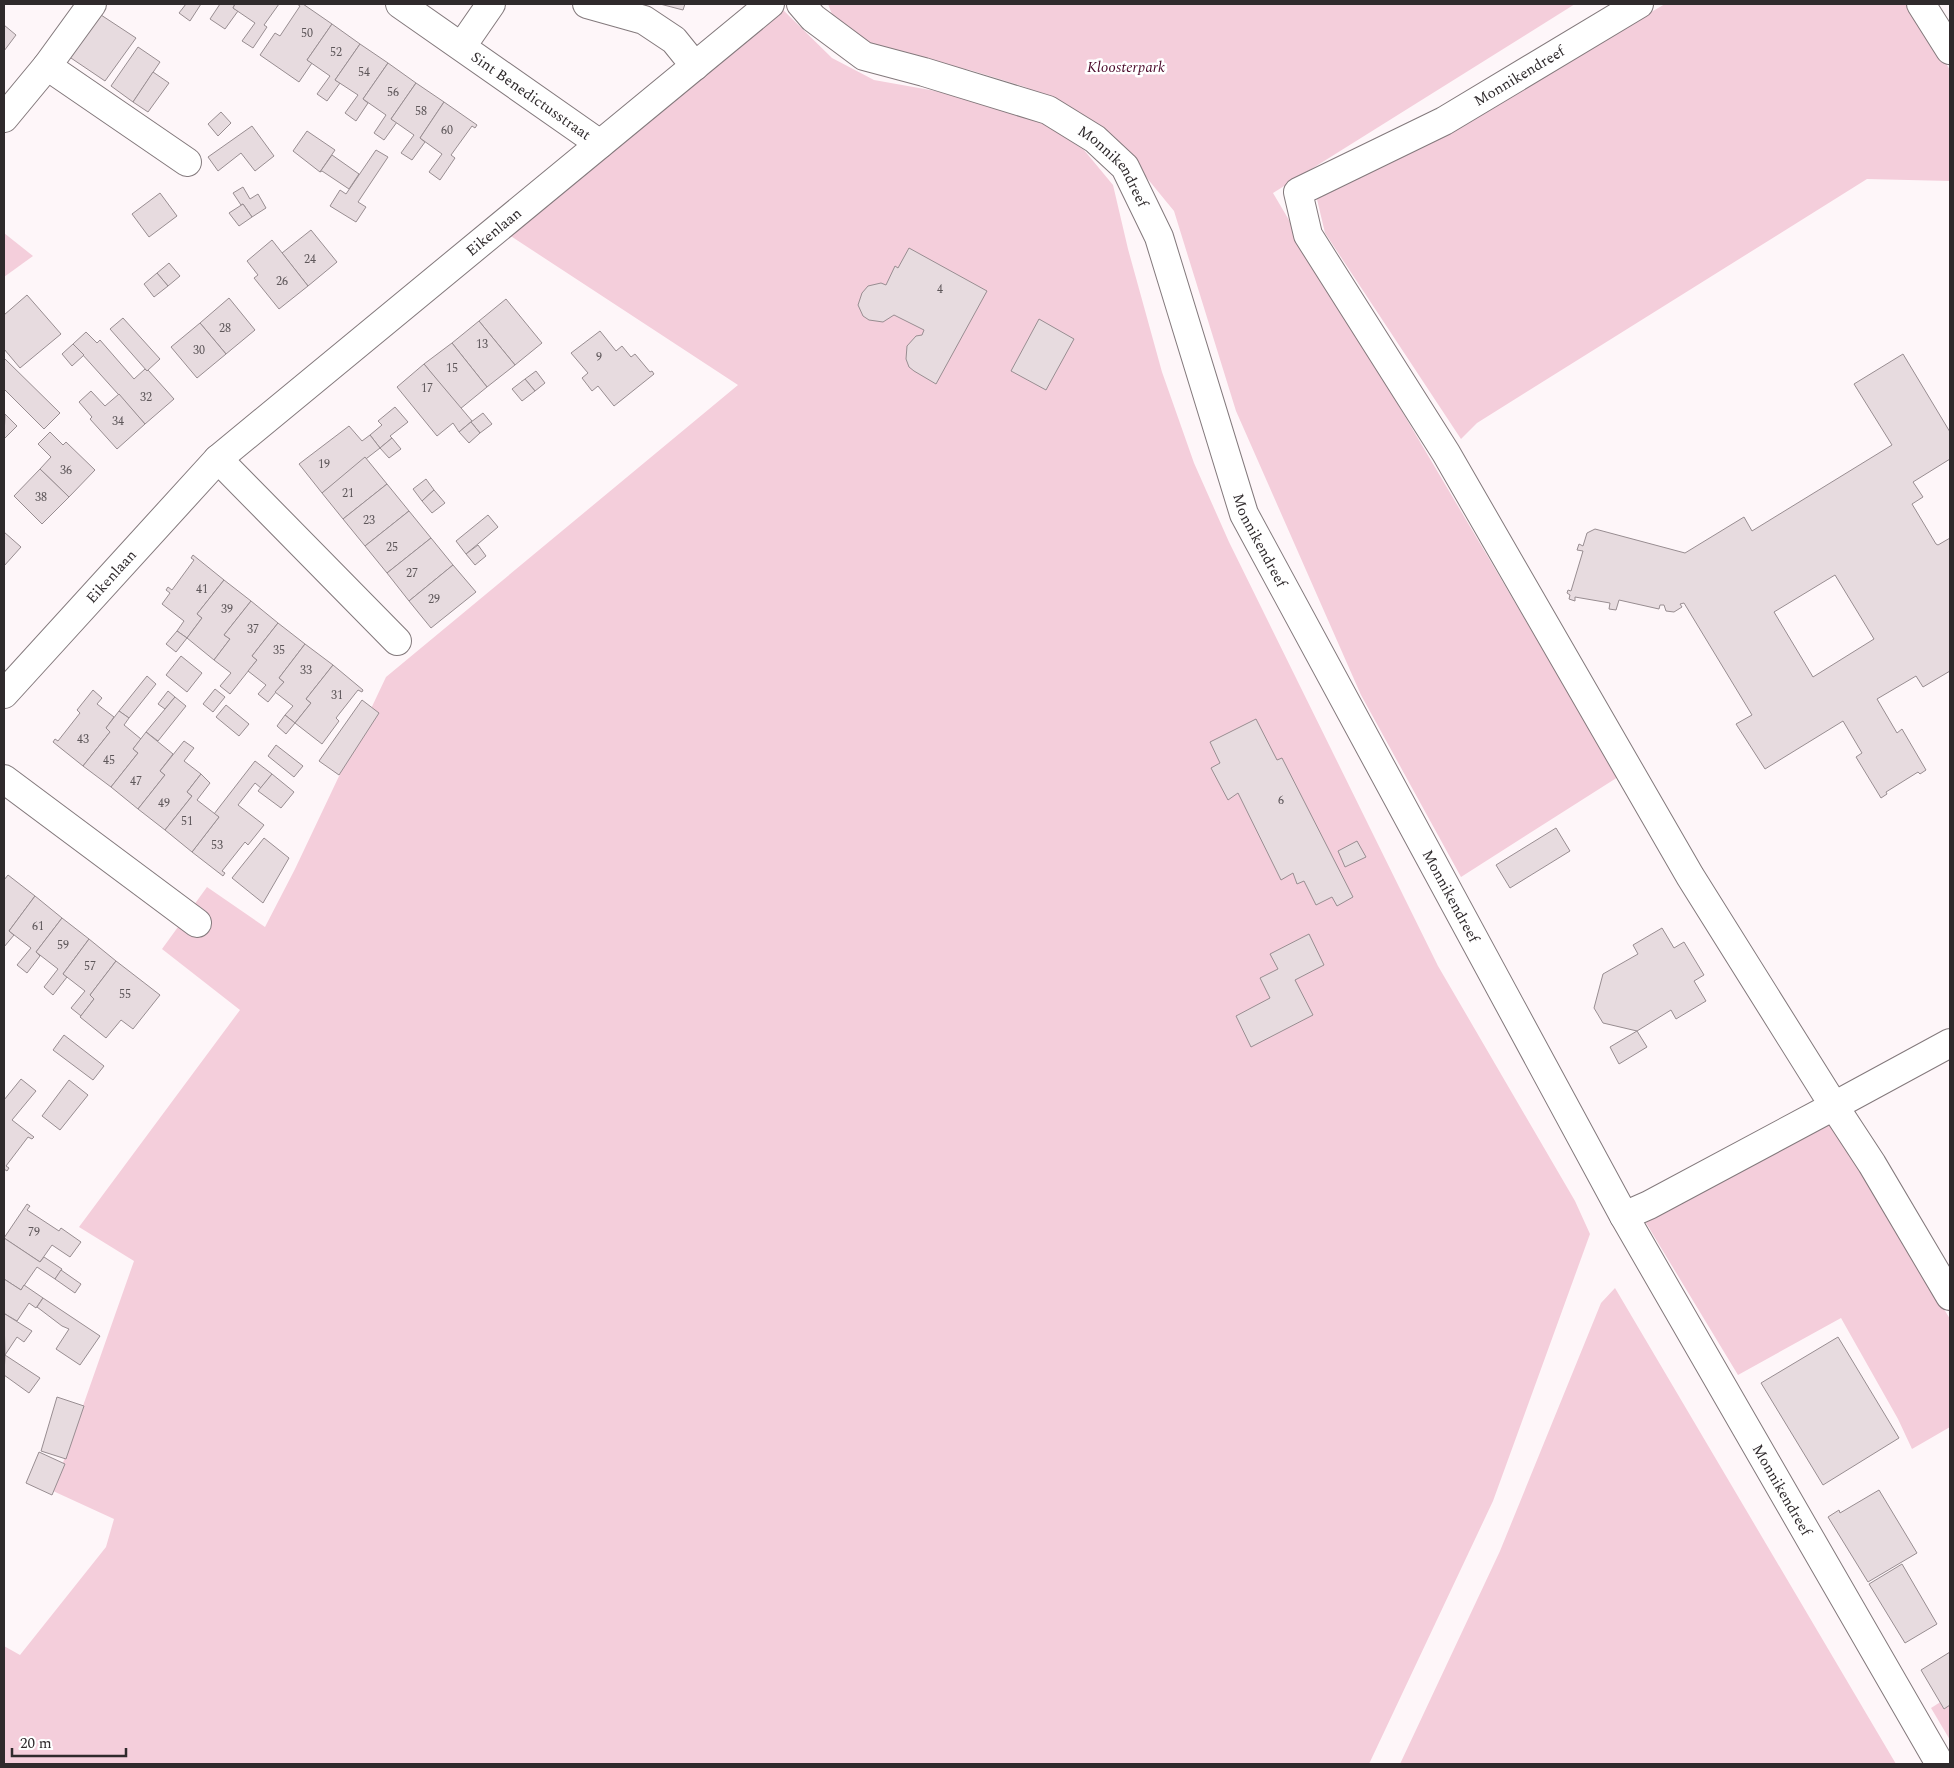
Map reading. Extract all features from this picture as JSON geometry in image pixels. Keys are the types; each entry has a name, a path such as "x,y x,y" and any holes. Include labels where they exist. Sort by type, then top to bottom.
{"street":[{"path":"4,118 47,66 92,4"},
{"name":"Sint Benedictusstraat","path":"400,4 600,144"},
{"name":"Sint Benedictusstraat","path":"462,46 491,4"},
{"path":"587,4 644,20 674,40 695,66"},
{"name":"Eikenlaan","path":"4,694 218,459 770,4"},
{"name":"Monnikendreef","path":"801,4 813,18 864,56 960,82 1048,110 1095,139 1125,167 1159,237 1244,514 1624,1216 1940,1764"},
{"name":"Monnikendreef","path":"1639,4 1444,121 1298,192 1308,235 1446,453 1690,876 1834,1106"},
{"path":"1921,4 1950,50"},
{"path":"47,66 187,162"},
{"path":"218,459 397,641"},
{"path":"4,779 198,923"},
{"path":"1624,1216 1649,1205 1950,1043"},
{"path":"1834,1106 1872,1164 1950,1296"}],"green space":[{"path":"777,4 832,58 874,80 992,101 1045,124 1084,150 1113,185 1128,249 1162,372 1194,463 1229,542 1438,966 1575,1201 1590,1234 1493,1501 1369,1764 4,1764 4,1646 20,1655 106,1547 114,1519 53,1491 134,1261 79,1227 240,1010 162,949 207,887 265,927 295,869 386,677 738,385 503,231"},
{"name":"Kloosterpark","path":"828,4 1575,4 1273,193 1618,777 1461,877 1361,695 1236,411 1174,211 1119,144 1087,117 1025,87 970,70 881,52 833,17"},
{"path":"1665,4 1909,4 1950,70 1950,181 1867,179 1477,423 1461,439 1325,233 1316,195 1526,85"},
{"path":"4,233 33,256 4,277"},
{"path":"1829,1119 1950,1319 1950,1427 1912,1449 1898,1419 1841,1318 1738,1375 1643,1218"},
{"path":"1615,1288 1896,1764 1400,1764 1500,1551 1601,1303"},
{"path":"1950,1696 1950,1740 1931,1708"}],"building":[{"path":"186,4 201,4 190,21 179,13"},
{"path":"220,4 235,4 233,8 238,11 225,29 210,19"},
{"path":"235,4 279,4 264,25 267,27 253,48 242,41 255,23 233,8"},
{"path":"297,4 303,4 332,24 307,60 312,63 299,82 260,55 275,33 280,36 300,6"},
{"path":"660,4 685,4 683,10"},
{"path":"98,13 136,38 105,81 68,56"},
{"path":"332,24 360,44 335,80 340,83 327,101 317,94 330,76 307,60"},
{"path":"4,25 16,35 4,51"},
{"path":"360,44 388,63 363,99 368,103 356,121 345,113 358,95 335,80"},
{"path":"138,47 160,62 133,102 111,86"},
{"path":"388,63 416,83 391,119 397,122 384,140 374,133 386,115 363,99"},
{"path":"153,72 169,83 148,112 133,102"},
{"path":"416,83 444,102 420,138 425,142 412,160 401,153 414,135 391,119"},
{"path":"444,102 477,125 475,128 472,126 451,155 455,158 440,180 429,172 442,154 420,138"},
{"path":"221,112 231,123 218,136 208,124"},
{"path":"252,126 274,156 255,171 241,153 218,171 208,157"},
{"path":"307,131 335,150 320,172 293,151"},
{"path":"376,150 388,157 358,202 366,207 356,222 330,206 340,190 346,194"},
{"path":"332,155 359,174 349,189 322,171 320,172"},
{"path":"243,187 250,199 258,194 266,208 252,217 233,193"},
{"path":"160,193 177,216 149,237 132,214"},
{"path":"243,204 252,217 239,226 229,213"},
{"path":"311,230 337,262 308,286 282,253"},
{"path":"272,240 308,286 279,309 254,278 258,275 247,261"},
{"path":"909,248 987,291 936,384 909,367 906,359 907,346 916,336 922,335 924,330 894,315 883,322 869,320 863,316 858,305 862,293 868,286 881,283 886,285 895,266 898,268"},
{"path":"169,263 180,276 168,286 157,273"},
{"path":"157,273 168,286 154,297 144,284"},
{"path":"27,295 61,334 20,368 4,349 4,315"},
{"path":"229,298 255,330 226,354 200,323"},
{"path":"506,299 542,343 515,365 479,321"},
{"path":"123,318 160,359 147,371 110,329"},
{"path":"1039,319 1074,339 1046,390 1011,371"},
{"path":"479,321 515,365 487,387 452,343"},
{"path":"200,323 226,354 197,378 171,347"},
{"path":"600,331 616,351 622,346 631,357 635,354 650,372 652,371 654,374 614,406 598,386 592,391 582,378 588,373 571,353"},
{"path":"86,332 97,343 100,340 134,379 145,369 148,370 174,399 145,424 73,344"},
{"path":"452,343 487,387 460,409 424,364"},
{"path":"73,344 84,355 72,366 62,354"},
{"path":"1903,354 1950,432 1950,459 1913,482 1923,497 1912,504 1936,544 1938,545 1950,538 1950,671 1923,687 1916,676 1877,699 1897,733 1902,729 1926,770 1920,774 1918,772 1886,792 1887,794 1881,798 1856,757 1862,753 1843,721 1765,769 1736,724 1752,715 1684,603 1680,604 1682,607 1674,612 1666,611 1664,605 1660,605 1659,609 1619,600 1616,610 1609,609 1610,603 1575,597 1575,601 1569,599 1570,595 1567,593 1568,590 1571,591 1583,551 1577,550 1579,544 1583,546 1587,533 1595,529 1685,553 1744,517 1752,531 1892,445 1854,384","holes":["1835,575 1874,639 1813,677 1774,612"]},
{"path":"4,358 60,413 44,429 4,389"},
{"path":"424,364 472,421 459,432 453,423 437,436 397,387"},
{"path":"536,371 545,383 535,391 525,379"},
{"path":"525,379 535,391 522,401 512,389"},
{"path":"91,391 105,406 119,394 145,424 117,449 90,419 92,417 79,402"},
{"path":"395,407 408,422 390,436 392,438 380,448 370,435 382,425 378,421"},
{"path":"483,413 492,424 480,433 471,422"},
{"path":"5,414 17,426 5,438 4,437"},
{"path":"471,422 480,433 469,443 459,432"},
{"path":"349,426 362,441 370,435 380,448 322,493 299,464"},
{"path":"50,432 63,445 66,442 95,470 69,497 40,469 51,457 38,444"},
{"path":"392,438 401,449 389,458 380,448"},
{"path":"365,457 387,484 343,519 322,493"},
{"path":"40,469 69,497 42,524 14,496"},
{"path":"426,479 434,490 422,501 413,489"},
{"path":"387,484 409,511 365,546 343,519"},
{"path":"434,490 445,503 432,513 422,501"},
{"path":"409,511 431,538 387,573 365,546"},
{"path":"488,515 498,527 466,554 456,541"},
{"path":"4,532 21,547 4,566"},
{"path":"431,538 453,565 409,601 387,573"},
{"path":"478,545 486,556 475,565 466,554"},
{"path":"193,555 224,580 197,614 202,618 187,638 177,631 184,621 162,604 170,593 166,590 168,587 172,590 194,560 191,558"},
{"path":"453,565 476,592 431,628 409,601"},
{"path":"224,580 251,601 224,635 230,639 214,660 187,638 202,618 197,614"},
{"path":"251,601 278,623 252,656 257,660 230,694 220,686 231,673 214,660 230,639 224,635"},
{"path":"278,623 305,644 279,678 284,682 268,702 258,694 266,685 248,671 257,660 252,656"},
{"path":"177,631 187,638 176,652 166,644"},
{"path":"305,644 333,665 306,699 311,703 295,723 285,715 293,706 275,692 284,682 279,678"},
{"path":"181,656 202,673 187,692 166,675"},
{"path":"333,665 363,690 362,692 358,690 336,718 339,721 322,744 295,723 311,703 306,699"},
{"path":"147,676 156,684 129,718 119,711"},
{"path":"215,689 225,697 213,712 203,704"},
{"path":"93,690 102,698 97,704 114,717 106,728 110,732 83,766 53,742 55,739 58,741 80,713 77,710"},
{"path":"168,691 175,697 165,709 158,704"},
{"path":"175,697 186,706 158,741 146,732"},
{"path":"362,700 379,713 339,775 319,761"},
{"path":"226,705 249,724 239,736 216,717"},
{"path":"119,711 129,718 124,725 141,739 133,749 138,753 111,787 83,766 110,732 106,728"},
{"path":"285,715 295,723 286,734 277,726"},
{"path":"1256,719 1277,760 1282,758 1353,897 1337,906 1332,897 1316,905 1304,881 1297,884 1293,873 1281,880 1238,793 1228,800 1211,768 1220,763 1210,742"},
{"path":"146,732 173,754 160,771 165,775 138,809 111,787 138,753 133,749"},
{"path":"184,741 194,748 184,761 201,774 187,792 192,796 165,830 138,809 165,775 160,771"},
{"path":"276,745 303,766 294,777 268,756"},
{"path":"255,761 272,774 261,788 255,783 238,805 264,825 248,845 245,842 222,871 225,873 223,876 192,852 219,817 214,814"},
{"path":"201,774 210,783 197,800 219,817 192,852 165,830 192,796 187,792"},
{"path":"272,774 294,792 281,808 258,791"},
{"path":"1556,828 1570,851 1510,888 1496,865"},
{"path":"264,838 289,858 263,903 232,878"},
{"path":"1357,841 1366,857 1345,867 1338,851"},
{"path":"8,875 35,896 9,931 14,935 4,947 4,880"},
{"path":"35,896 62,918 36,952 40,956 27,973 17,965 31,948 9,931"},
{"path":"62,918 89,939 63,974 67,977 53,995 44,987 58,969 36,952"},
{"path":"1662,928 1674,948 1684,942 1704,975 1694,981 1706,1001 1676,1019 1671,1010 1637,1031 1603,1023 1594,1008 1603,974 1638,954 1633,945"},
{"path":"1309,934 1324,965 1295,980 1313,1015 1251,1047 1236,1016 1270,998 1260,978 1278,969 1270,954"},
{"path":"89,939 116,961 90,995 94,999 81,1016 71,1008 85,991 63,974"},
{"path":"116,961 160,995 133,1029 121,1020 106,1038 80,1017 94,999 90,995"},
{"path":"1637,1031 1647,1047 1619,1064 1610,1047"},
{"path":"64,1035 104,1066 93,1080 53,1050"},
{"path":"21,1079 36,1091 12,1120 34,1137 32,1139 28,1137 6,1166 9,1168 7,1171 4,1169 4,1100"},
{"path":"69,1080 88,1095 60,1130 42,1116"},
{"path":"27,1204 30,1206 27,1210 59,1231 61,1228 81,1242 70,1257 52,1245 40,1262 4,1238"},
{"path":"4,1238 40,1262 44,1257 62,1269 55,1279 37,1267 21,1290 4,1279"},
{"path":"61,1270 81,1284 75,1293 55,1279"},
{"path":"4,1279 21,1290 24,1285 43,1298 36,1308 29,1303 17,1321 5,1314 4,1316"},
{"path":"43,1298 100,1336 80,1365 56,1349 69,1329 37,1307"},
{"path":"5,1314 32,1331 24,1342 17,1337 5,1355 4,1316"},
{"path":"1838,1337 1899,1438 1823,1485 1761,1383"},
{"path":"5,1355 40,1378 29,1393 4,1375"},
{"path":"57,1397 84,1406 66,1459 41,1451"},
{"path":"39,1452 65,1464 52,1495 26,1483"},
{"path":"1879,1490 1917,1553 1868,1582 1828,1517 1839,1510 1840,1513"},
{"path":"1902,1564 1937,1624 1905,1643 1869,1584"},
{"path":"1950,1652 1950,1705 1944,1709 1921,1670"}]}
